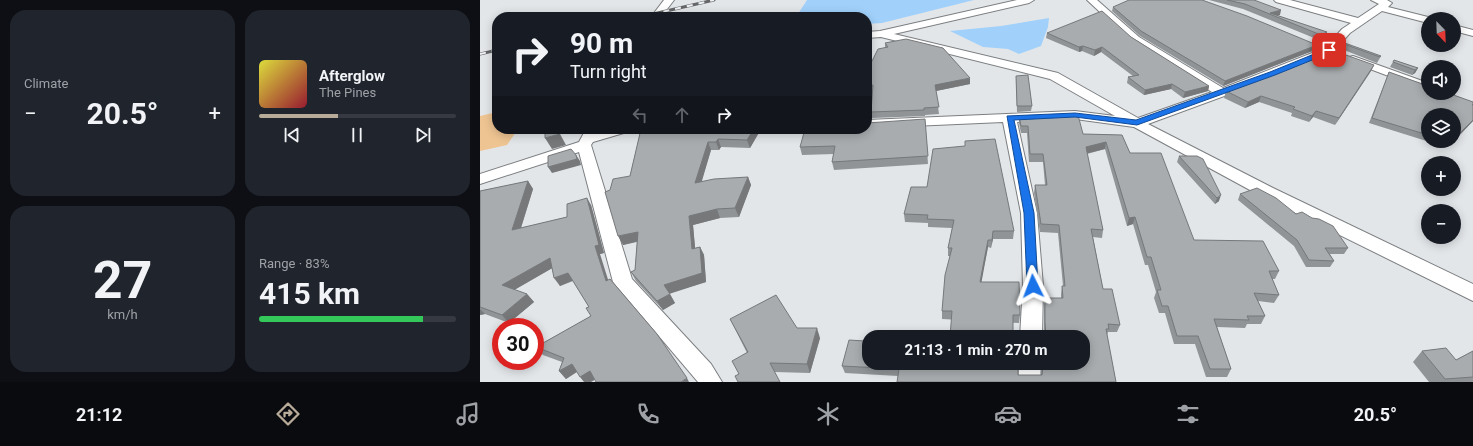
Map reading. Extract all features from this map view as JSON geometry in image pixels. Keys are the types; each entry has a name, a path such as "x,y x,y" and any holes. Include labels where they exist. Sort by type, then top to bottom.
{"street":[{"path":"660,12 669,0"},
{"path":"872,35 881,34 1029,0"},
{"path":"1092,0 1134,40 1221,92"},
{"path":"1279,0 1360,22"},
{"path":"872,124 1075,115 1137,123 1329,50 1346,31 1360,22 1378,4 1421,18"},
{"path":"1461,30 1473,33"},
{"path":"881,34 1054,76 1137,123 1267,192 1473,293"},
{"path":"1315,44 1421,84"},
{"path":"1009,118 1029,213 1033,286 1031,330"},
{"path":"480,179 588,138 603,134"},
{"path":"588,138 623,282 703,371 711,382"},
{"path":"1029,382 1030,370"}],"shaded area":[{"path":"492,113 492,134 515,134 507,145 480,151 480,116"}],"water":[{"path":"807,0 974,0 882,23 872,24 872,12 799,12"},
{"path":"1049,18 1048,27 1041,46 1019,54 1008,49 983,47 950,31 1001,26"}],"building":[{"path":"1129,0 1202,0 1247,16 1317,45 1225,81 1141,31 1113,7"},
{"path":"1227,0 1254,0 1281,10 1270,13 1327,32 1321,35 1245,4"},
{"path":"1102,11 1131,37 1209,86 1185,92 1172,84 1145,90 1128,77 1139,75 1102,47 1095,50 1083,46 1079,47 1047,33"},
{"path":"906,39 943,48 970,78 935,85 939,107 924,108 924,110 872,112 872,61 878,49 888,47 885,43"},
{"path":"1342,42 1381,56 1380,57 1341,43"},
{"path":"1332,50 1374,65 1339,118 1316,111 1312,116 1293,109 1295,107 1261,96 1248,102 1226,91 1279,72"},
{"path":"1394,60 1418,68 1415,70 1393,62"},
{"path":"1389,72 1421,83 1421,100 1461,100 1461,98 1473,102 1473,120 1461,132 1461,108 1421,108 1421,133 1372,118"},
{"path":"1028,75 1032,106 1017,106 1016,76"},
{"path":"1078,115 1083,134 1122,135 1130,153 1161,153 1194,240 1263,241 1279,271 1269,271 1279,295 1254,293 1265,316 1247,316 1249,320 1214,319 1231,369 1210,369 1198,336 1177,336 1168,306 1162,306 1157,290 1161,290 1151,257 1147,257 1135,217 1129,218 1106,142 1086,147 1103,230 1091,229 1103,289 1112,289 1120,325 1108,324 1109,329 1106,329 1116,382 897,382 899,370 1018,370 1018,375 1042,375 1042,370 1090,370 1090,330 1046,330 1045,298 1063,298 1062,286 1065,286 1059,225 1041,224 1035,185 1047,185 1043,154 1030,154 1028,126 1021,126 1019,116"},
{"path":"925,119 928,156 832,162 835,146 800,147 804,134 872,134 872,123"},
{"path":"545,134 560,134 545,138"},
{"path":"640,134 751,134 747,140 718,139 716,142 708,142 695,183 714,179 748,177 735,208 717,209 689,216 692,249 700,247 702,273 664,285 670,294 657,301 631,272 635,270 638,232 618,236 605,192 610,190 613,179 630,176"},
{"path":"995,139 1014,231 993,231 992,240 988,240 980,282 1019,282 1020,315 1013,315 1013,330 951,330 952,311 942,311 945,275 952,248 948,248 954,220 927,219 928,215 904,214 911,187 927,187 933,149 965,146 965,141"},
{"path":"571,149 576,155 577,159 548,167 548,156"},
{"path":"1179,156 1197,156 1203,159 1221,195 1217,198"},
{"path":"528,181 512,230 567,217 567,204 587,198 599,245 595,246 606,281 610,279 657,334 687,378 681,382 596,382 590,371 580,377 572,364 559,371 564,358 544,350 544,342 591,316 586,308 589,307 568,273 554,278 550,258 502,285 527,294 502,315 480,307 480,191"},
{"path":"1257,188 1276,198 1296,214 1302,212 1312,218 1319,219 1333,226 1348,248 1325,248 1334,261 1309,260 1297,240 1240,194"},
{"path":"776,295 797,328 817,328 807,364 770,363 780,382 738,382 735,376 739,374 732,361 748,352 730,319"},
{"path":"849,340 862,341 862,367 842,366"},
{"path":"1446,348 1456,360 1473,351 1473,377 1445,379 1422,351"}],"railway":[{"path":"662,12 714,0"},
{"path":"480,54 492,51"}],"route":[{"path":"1033,286 1029,213 1009,118 1075,115 1137,123 1272,74 1329,50"}]}
